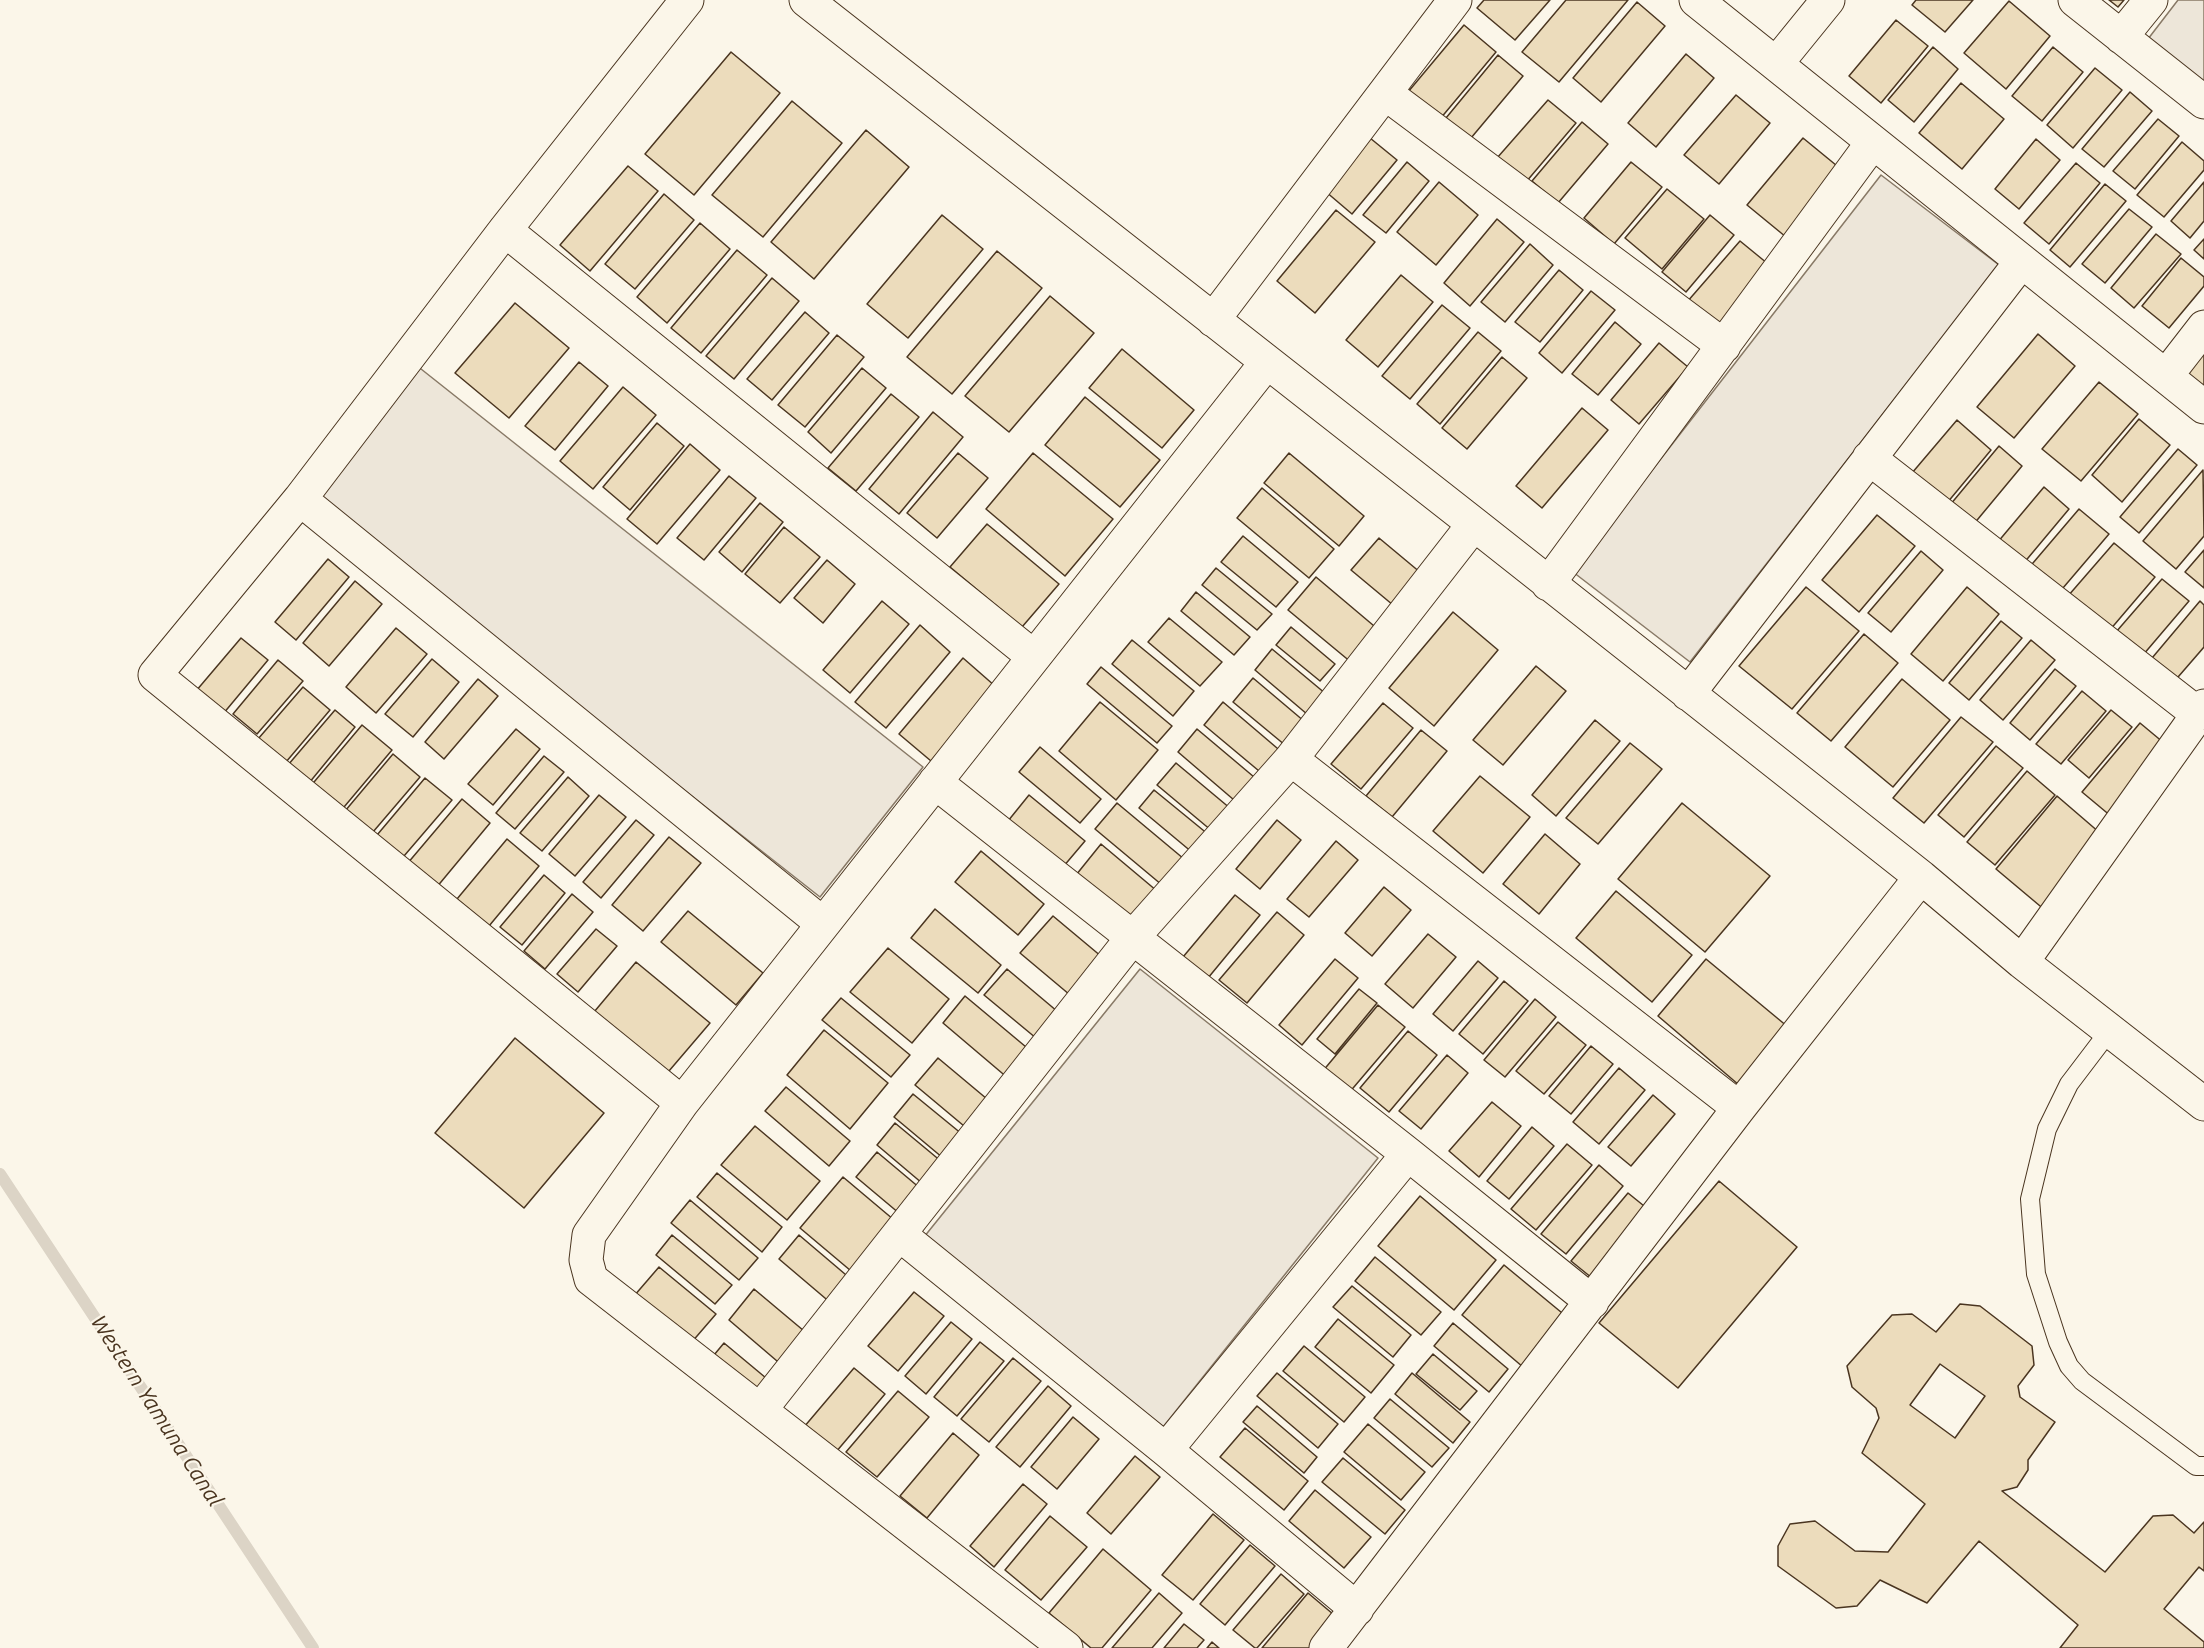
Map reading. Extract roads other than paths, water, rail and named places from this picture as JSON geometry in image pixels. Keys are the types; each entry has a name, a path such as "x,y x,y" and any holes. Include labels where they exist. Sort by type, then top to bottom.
{"street":[{"path":"682,1103 155,675 300,499 505,230 687,0"},
{"path":"806,0 1474,524 1921,878 2022,962 2204,1104"},
{"path":"1213,320 1455,0"},
{"path":"1696,0 2204,407"},
{"path":"1776,64 1828,0"},
{"path":"2074,0 2204,102"},
{"path":"2121,37 2151,0"},
{"path":"1385,93 1724,346"},
{"path":"1548,584 1873,142"},
{"path":"505,230 1034,657"},
{"path":"1688,694 2021,262"},
{"path":"2166,376 2204,327"},
{"path":"1066,1648 591,1279 586,1260 589,1235 682,1103 1267,362"},
{"path":"1869,458 2201,710 2022,962"},
{"path":"300,499 823,924"},
{"path":"761,1409 1133,937 1291,759 1474,524"},
{"path":"1291,759 1739,1108"},
{"path":"935,782 1408,1154 1592,1302"},
{"path":"1326,1648 1739,1108 1921,878"},
{"path":"1166,1450 1408,1154"},
{"path":"899,1234 1166,1450 1357,1609"}],"lane":[{"path":"2110,1030 2069,1084 2047,1129 2030,1199 2036,1275 2058,1342 2068,1365 2082,1381 2196,1466 2204,1466"}],"waterway":[{"name":"Western Yamuna Canal","path":"0,1174 313,1648"}]}
